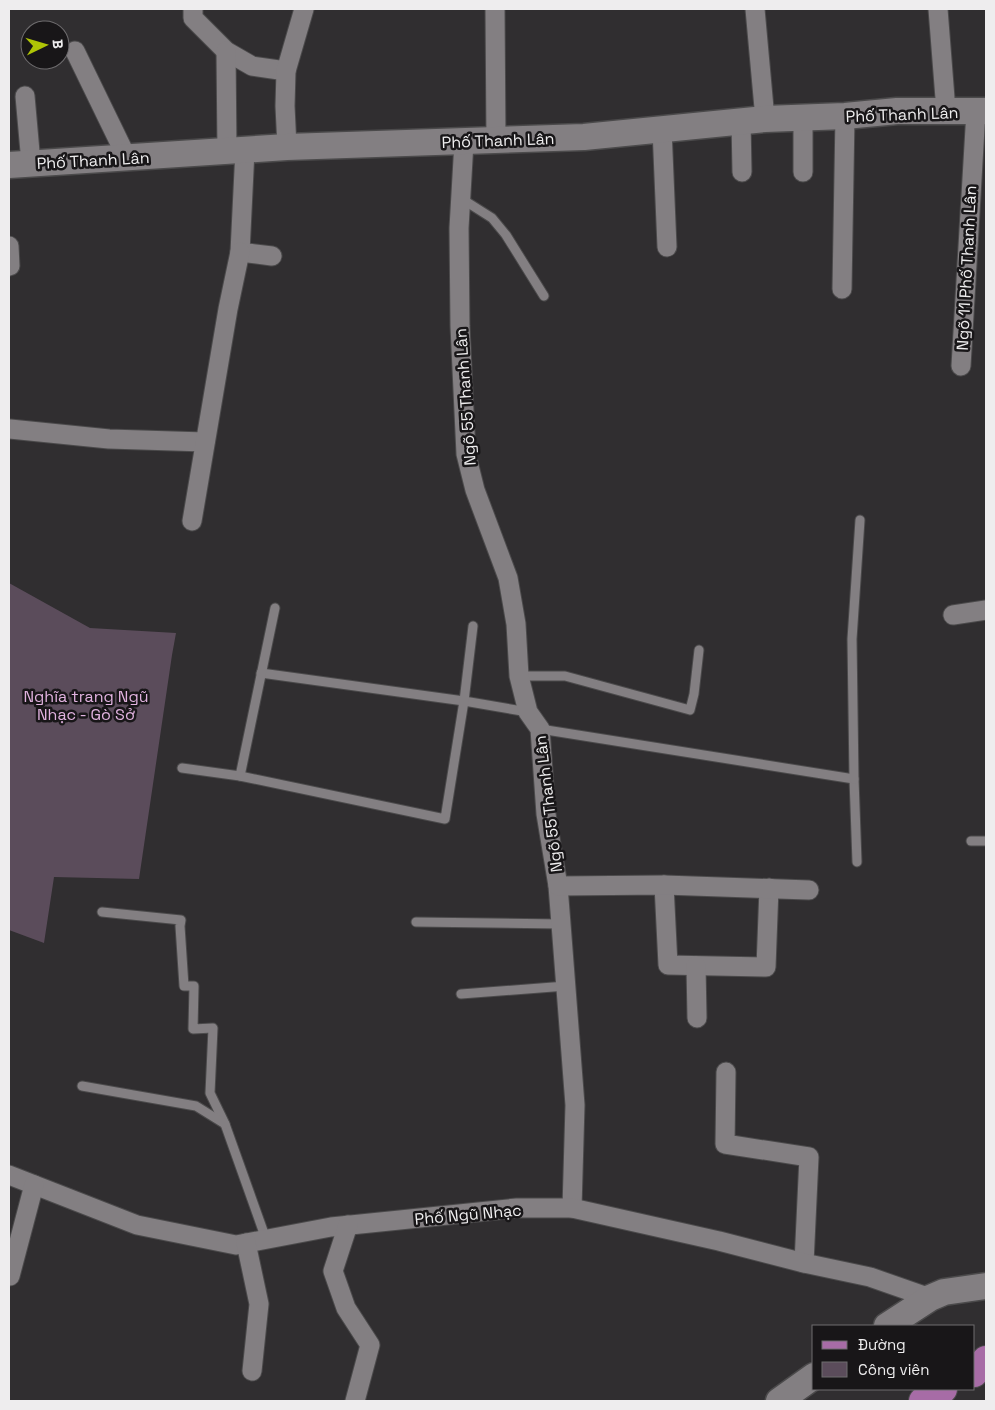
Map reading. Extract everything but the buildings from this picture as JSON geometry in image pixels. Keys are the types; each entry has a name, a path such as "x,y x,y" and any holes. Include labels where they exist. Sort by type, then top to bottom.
{"main road":[{"path":"975,1373 986,1360"},
{"path":"924,1401 941,1390"}],"street":[{"path":"193,9 193,18 226,51 252,66 286,71"},
{"path":"287,147 286,71 304,9"},
{"path":"495,9 496,140"},
{"path":"742,172 753,120 755,9"},
{"path":"938,9 946,111"},
{"path":"75,51 127,158"},
{"path":"192,521 204,442 240,252 236,151 226,51"},
{"path":"20,164 26,96"},
{"name":"Phố Thanh Lân","path":"20,164 287,147 584,137 753,120 845,116 897,111 981,111"},
{"name":"Ngõ 11 Phố Thanh Lân","path":"961,366 981,111"},
{"path":"842,289 845,116"},
{"path":"803,117 803,172"},
{"path":"662,129 667,247"},
{"name":"Ngõ 55 Thanh Lân","path":"464,142 459,228 460,326 466,454 475,490 508,578 516,624 519,676 528,712 540,729 546,814 558,886 562,924 575,1105 572,1208"},
{"path":"9,246 10,266"},
{"path":"240,252 272,256"},
{"path":"10,429 109,439 204,442"},
{"path":"953,615 986,610"},
{"path":"558,886 664,884 809,890"},
{"path":"664,884 668,964 696,966 766,967 769,888"},
{"path":"696,966 697,1018"},
{"path":"726,1072 725,1144 809,1157 804,1263"},
{"name":"Phố Ngũ Nhạc","path":"9,1175 137,1225 236,1246 348,1225 517,1208 572,1208 870,1277 930,1298"},
{"path":"10,1276 34,1184"},
{"path":"348,1225 333,1272 346,1308 370,1345 356,1401"},
{"path":"246,1243 259,1304 252,1371"},
{"path":"889,1325 930,1298 944,1292 986,1286"},
{"path":"779,1401 812,1377"}],"lane":[{"path":"462,199 492,218 506,235 544,296"},
{"path":"857,862 852,638 860,520"},
{"path":"240,776 275,608"},
{"path":"182,768 240,776 445,819 464,701 473,626"},
{"path":"519,676 565,676 690,710 694,694 699,650"},
{"path":"261,673 464,701 528,712"},
{"path":"540,729 854,778"},
{"path":"972,842 986,841"},
{"path":"102,912 181,920 184,986 194,986 193,1029 213,1028 210,1093 225,1124 266,1239"},
{"path":"416,922 562,924"},
{"path":"461,994 566,986"},
{"path":"82,1086 196,1106 225,1124"}],"green space":[{"name":"Nghĩa trang Ngũ Nhạc - Gò Sở","path":"9,583 90,628 176,633 139,879 54,877 44,943 9,930"}]}
